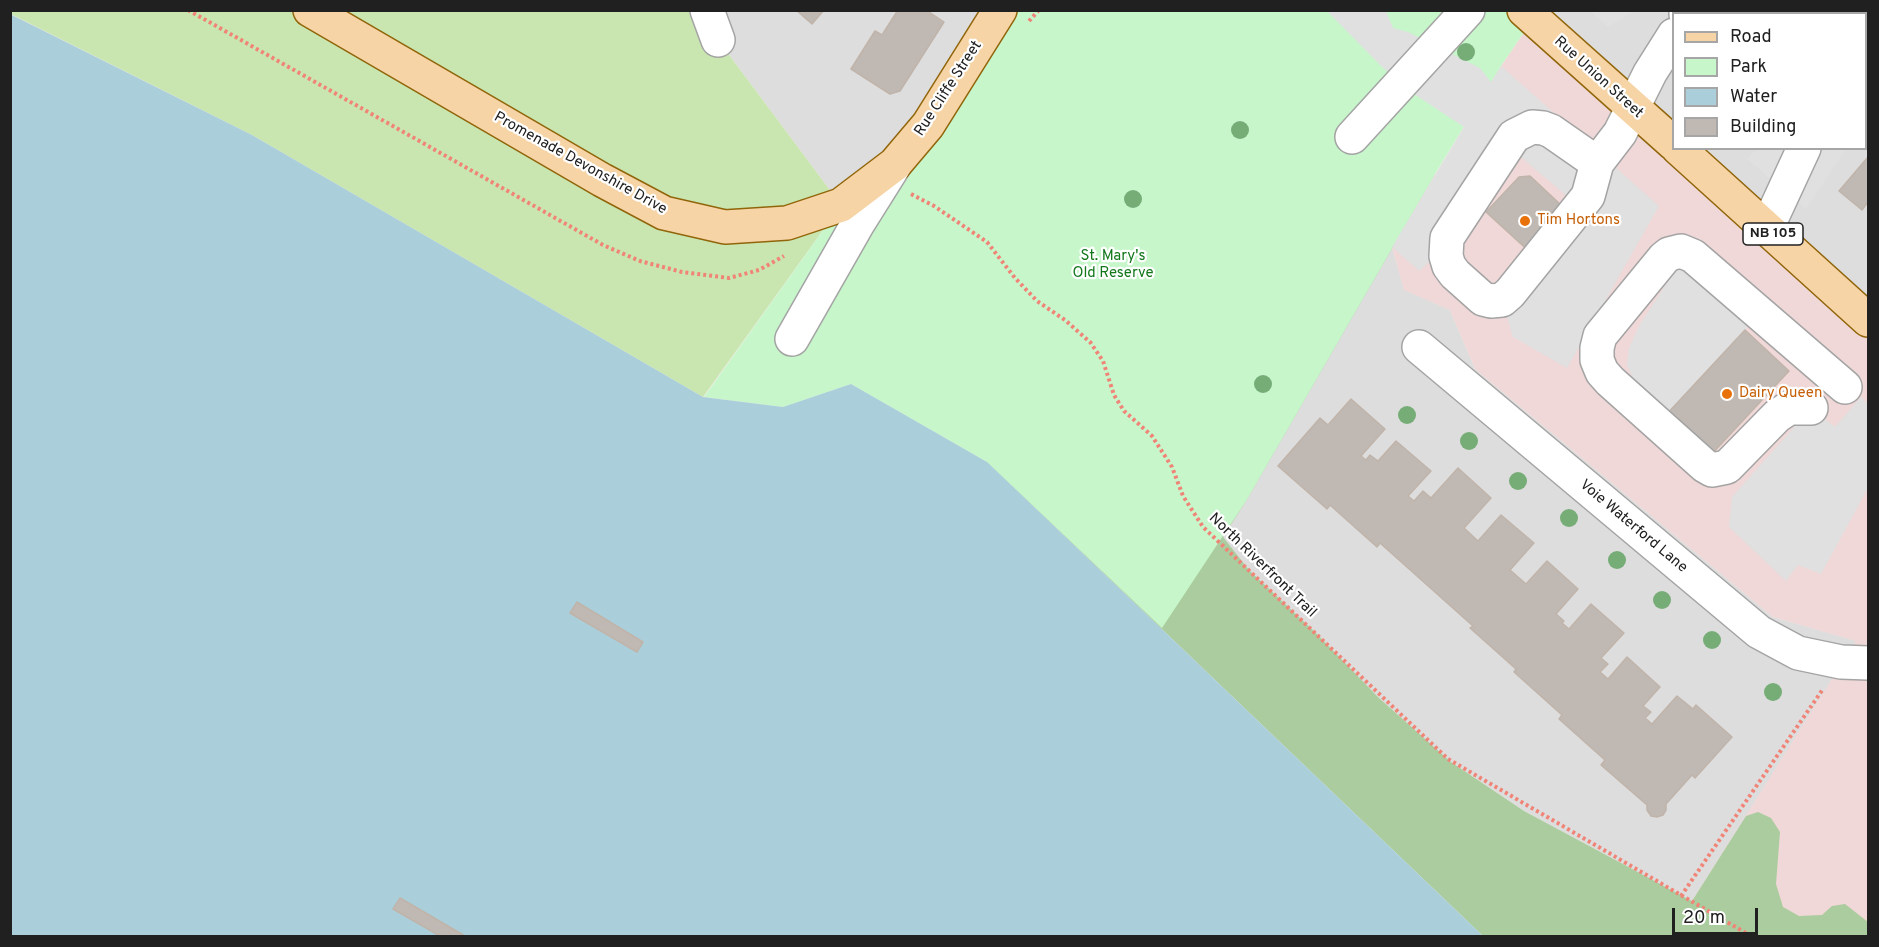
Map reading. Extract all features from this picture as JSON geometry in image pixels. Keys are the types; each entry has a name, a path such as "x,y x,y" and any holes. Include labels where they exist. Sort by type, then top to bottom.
{"main road":[{"name":"Promenade Devonshire Drive","path":"310,10 592,174 664,213 725,227 787,223 841,205 895,164"},
{"name":"Rue Cliffe Street","path":"895,164 928,125 1000,10"},
{"name":"Rue Union Street","path":"1524,10 1672,142"},
{"name":"NB 105","path":"1680,150 1869,320"}],"street":[{"path":"1352,137 1468,10"},
{"path":"1597,163 1551,131 1543,128 1532,127 1514,136 1447,238 1446,256 1449,266 1483,299 1502,300 1510,293 1588,196 1597,163 1620,134 1650,73 1672,38"},
{"path":"1767,228 1803,150"},
{"path":"792,339 857,225 895,164"},
{"path":"1812,408 1789,408 1777,416 1727,467 1712,470 1602,372 1597,348 1600,336 1664,258 1675,251 1681,251 1693,256 1845,387"},
{"name":"Voie Waterford Lane","path":"1419,347 1759,632 1798,653 1855,662"}],"path":[{"name":"North Riverfront Trail","path":"909,193 934,206 987,242 1037,302 1065,320 1090,342 1103,361 1114,395 1124,411 1152,436 1172,467 1183,496 1203,527 1448,759 1751,936"},
{"path":"1681,896 1855,662"}],"shaded area":[{"path":"707,11 1000,11 928,125 841,205 718,40"},
{"path":"1327,11 1386,11 1393,28 1408,32 1480,68 1491,82 1501,66 1659,206 1567,368 1513,337 1502,300 1569,198 1508,146 1445,248 1419,271 1392,247 1464,127 1408,90"},
{"path":"1524,11 1868,11 1868,320 1679,150 1867,150 1867,12 1672,12 1672,143"},
{"path":"1590,11 1634,11 1608,27"},
{"path":"1533,19 1672,144 1672,150 1679,150 1868,320 1868,936 1692,901 1856,641 1773,617 1475,369 1450,310 1404,290 1392,247 1501,66"},
{"path":"1867,42 1868,43 1867,116"},
{"path":"1755,150 1845,150 1806,209 1747,159"},
{"path":"1392,247 1404,289 1450,310 1475,369 1773,617 1857,641 1692,901 1524,811 1451,762 1379,698 1317,634 1249,570 1222,537 1246,501"},
{"path":"1684,257 1752,319 1745,330 1665,416 1633,379 1627,365 1629,348 1640,324"},
{"path":"1861,397 1868,404 1868,488 1821,574 1798,565 1786,581 1729,527 1732,497 1811,408 1835,427"}],"green space":[{"name":"St. Mary's Old Reserve","path":"1524,10 1533,19 1501,66 1435,174 1246,501 1162,628 987,462 851,384 783,407 704,397 841,205 895,164 1000,11"},
{"path":"10,11 707,11 718,40 841,205 703,397 252,135 11,14"},
{"path":"1435,174 1223,537 1249,570 1317,634 1379,698 1451,762 1524,811 1692,901 1746,816 1758,812 1771,818 1780,832 1776,884 1783,907 1799,916 1822,915 1832,906 1845,904 1868,922 1868,936 1483,936 987,462"}],"water":[{"path":"10,14 252,135 703,397 783,407 851,384 987,462 1483,936 465,936 400,898 394,909 440,936 11,936","holes":["577,602 643,642 637,652 571,613"]}],"building":[{"path":"796,10 824,10 812,24"},
{"path":"898,10 926,10 944,22 900,91 890,94 851,69 875,31 882,35"},
{"path":"1854,10 1868,10 1868,43 1867,12"},
{"path":"1868,157 1868,202 1862,210 1839,191"},
{"name":"Tim Hortons","path":"1530,176 1561,205 1532,254 1486,212 1519,177"},
{"name":"Dairy Queen","path":"1745,330 1789,371 1709,457 1665,416"},
{"path":"1351,399 1385,429 1361,456 1366,460 1370,455 1378,461 1396,441 1431,471 1408,496 1414,501 1423,491 1431,498 1458,468 1491,498 1464,528 1478,541 1501,515 1534,543 1510,570 1526,584 1547,561 1578,589 1556,614 1564,621 1562,623 1569,629 1591,604 1624,633 1601,658 1608,664 1600,672 1608,679 1627,657 1660,687 1643,706 1651,712 1645,718 1652,724 1677,696 1693,709 1696,705 1732,737 1695,778 1692,775 1666,804 1663,815 1651,816 1647,805 1601,765 1605,760 1559,719 1562,715 1514,672 1516,669 1470,628 1473,626 1380,543 1377,547 1330,505 1327,509 1278,466 1320,418 1328,425"},
{"path":"577,602 643,642 637,652 570,613"},
{"path":"400,898 465,936 440,936 393,909"}],"place":[{"name":"Tim Hortons","path":"1525,221"},
{"name":"Dairy Queen","path":"1727,394"}]}
